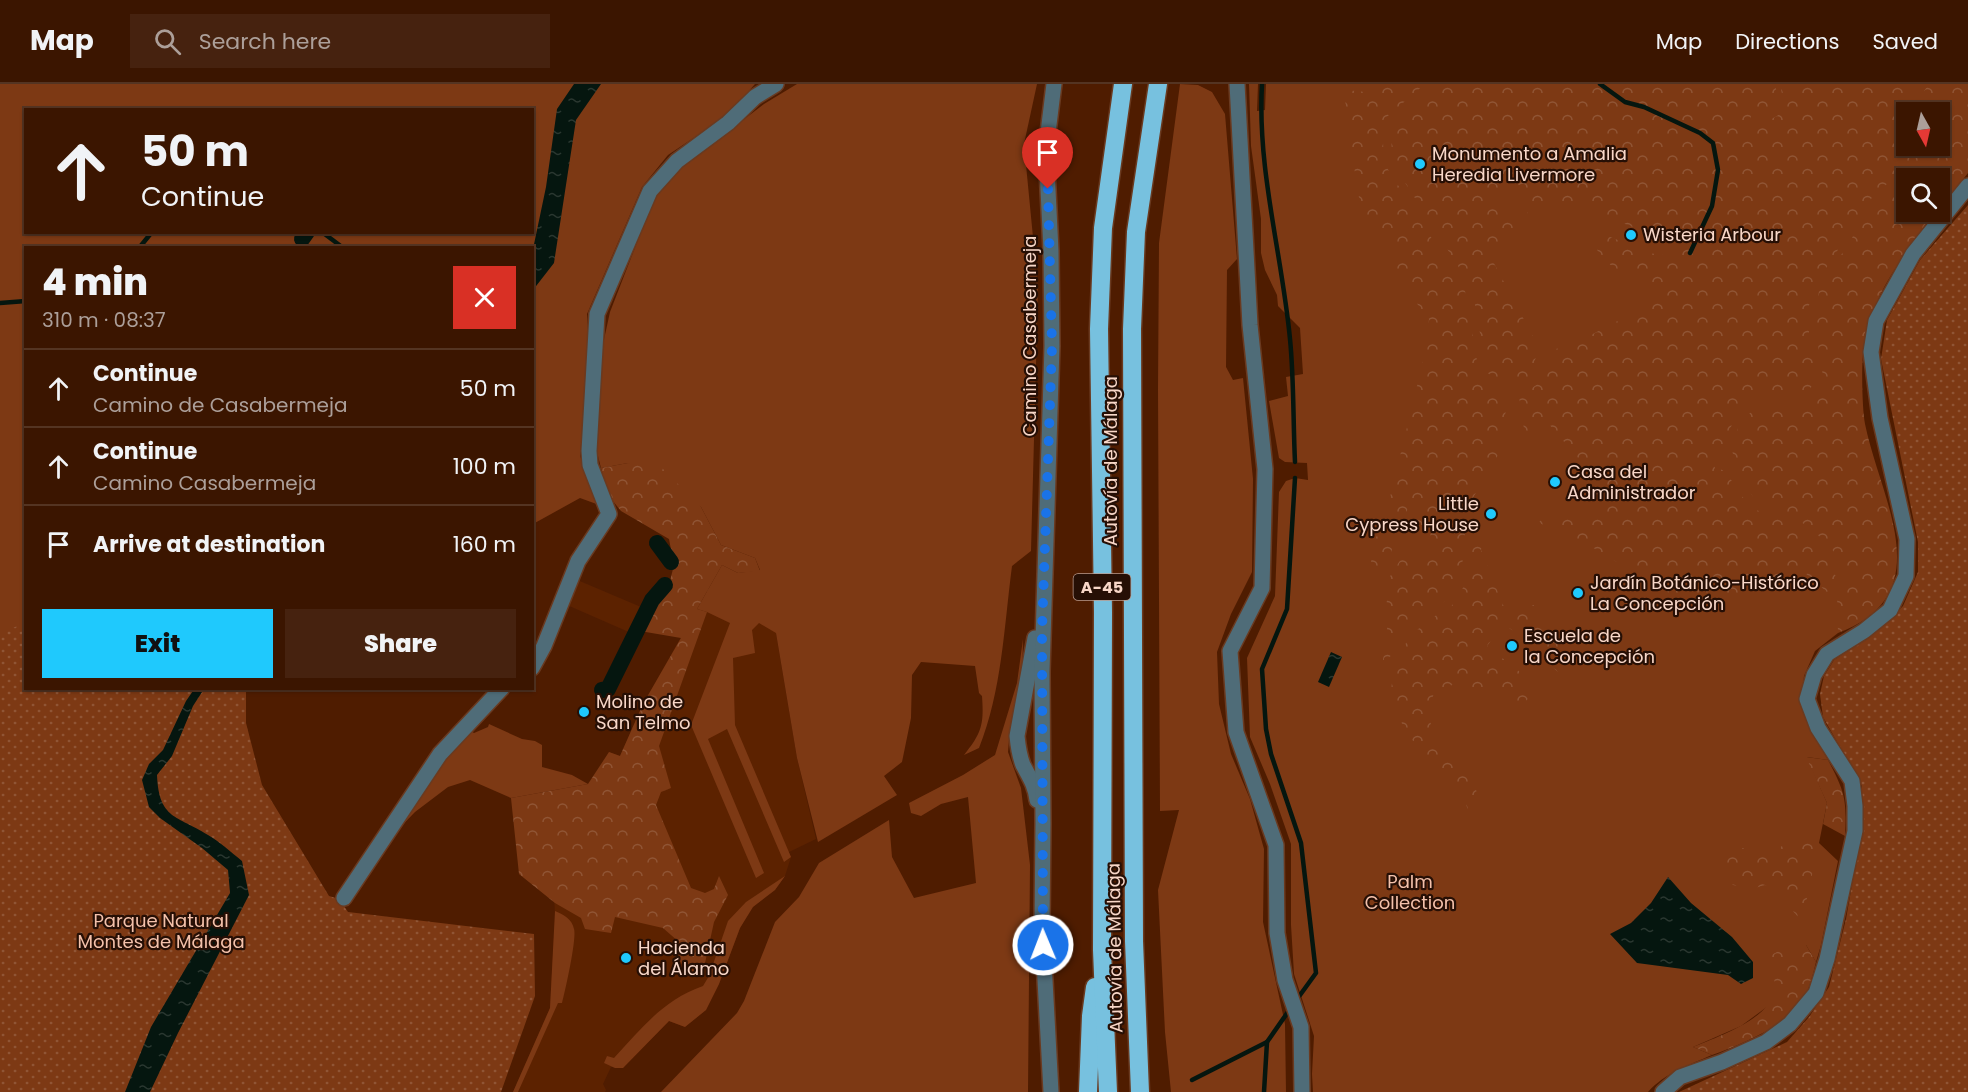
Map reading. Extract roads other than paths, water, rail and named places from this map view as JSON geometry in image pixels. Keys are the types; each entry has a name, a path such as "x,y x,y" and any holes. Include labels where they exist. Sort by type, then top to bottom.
{"highway":[{"name":"Autovía de Málaga","path":"1108,1092 1101,950 1103,612 1099,329 1102,228 1123,84"},
{"name":"Autovía de Málaga","path":"1140,1092 1134,929 1132,350 1136,232 1158,84"},
{"path":"1088,1092 1091,1016 1101,950"}],"street":[{"path":"534,664 544,646 578,561 609,514 590,465 597,314 650,191 677,161 728,123 755,97 776,84"},
{"name":"Camino Casabermeja","path":"1043,588 1052,346 1051,251 1046,149 1054,84"},
{"path":"1237,84 1250,325 1265,470 1262,588 1230,651 1236,732 1276,845 1277,933 1285,980 1300,1027 1302,1092"},
{"path":"1663,1092 1680,1077 1722,1062 1766,1042 1790,1024 1816,993 1827,959 1855,831 1855,806 1852,781 1818,728 1807,699 1814,675 1827,654 1864,632 1890,610 1906,576 1907,538 1880,418 1871,352 1876,321 1913,254 1968,186"},
{"path":"1043,588 1017,736 1023,764 1036,787 1039,827 1043,829"},
{"path":"1043,588 1042,924 1051,1092"},
{"path":"344,898 440,754 500,690"}],"water":[{"path":"574,84 601,84 576,120 554,263 534,289 534,246 546,187 557,109"},
{"path":"1331,652 1342,657 1329,687 1318,682"},
{"path":"194,690 203,690 193,706 172,756 157,775 161,801 172,814 212,838 242,861 249,895 150,1092 125,1092 151,1027 230,893 228,870 149,807 142,780 149,764 163,750"},
{"path":"1668,877 1691,903 1732,937 1753,962 1753,978 1741,984 1728,975 1637,963 1610,934 1631,923 1651,903"}],"waterway":[{"path":"1262,84 1263,148 1290,339 1295,462"},
{"path":"1600,84 1625,102 1644,107 1700,133 1713,143 1718,170 1712,206 1690,253"},
{"path":"141,246 150,234"},
{"path":"302,239 306,234"},
{"path":"325,234 341,246"},
{"path":"0,303 24,301"},
{"path":"1295,478 1287,609 1262,669 1266,729 1271,754 1301,843 1316,973 1295,1002"},
{"path":"657,543 671,562"},
{"path":"602,690 608,689 652,600 665,585"},
{"path":"1264,1092 1267,1042 1290,1009"},
{"path":"1192,1080 1267,1042"}],"place":[{"name":"Monumento a Amalia Heredia Livermore","path":"1420,164"},
{"name":"Wisteria Arbour","path":"1631,235"},
{"name":"Casa del Administrador","path":"1555,482"},
{"name":"Little Cypress House","path":"1491,514"},
{"name":"Jardín Botánico-Histórico La Concepción","path":"1578,593"},
{"name":"Escuela de la Concepción","path":"1512,646"},
{"name":"Molino de San Telmo","path":"584,712"},
{"name":"Hacienda del Álamo","path":"626,958"}],"park label":[{"name":"Palm Collection","path":"1410,892"},
{"name":"Parque Natural Montes de Málaga","path":"161,931"}]}
